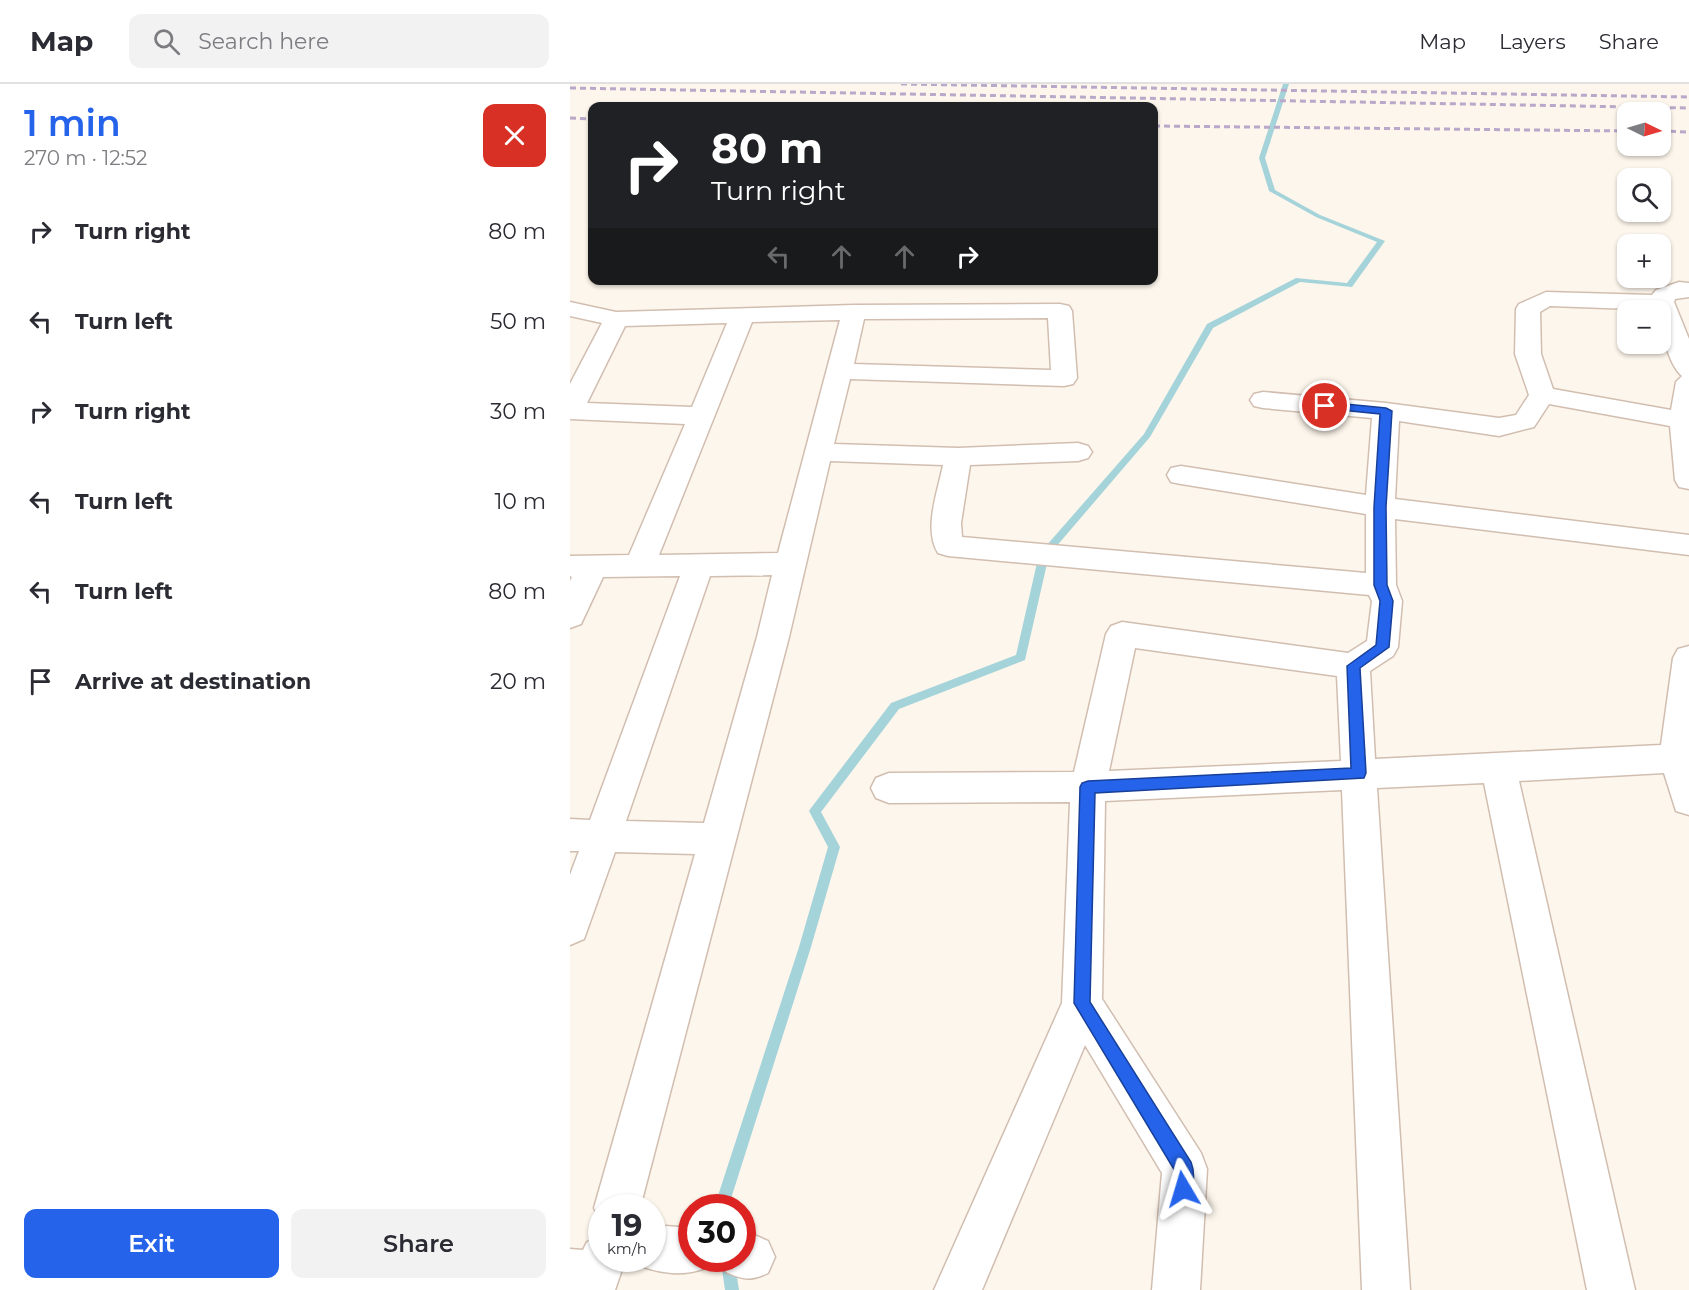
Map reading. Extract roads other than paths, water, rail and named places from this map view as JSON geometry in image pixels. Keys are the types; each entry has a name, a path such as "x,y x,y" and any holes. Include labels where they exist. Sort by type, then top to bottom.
{"street":[{"path":"1663,300 1664,295 1679,289 1689,290"},
{"path":"1542,395 1528,354 1528,309 1546,299 1617,301"},
{"path":"570,309 615,319 854,312 1060,311 1064,378 839,371"},
{"path":"621,1194 791,564 854,312"},
{"path":"639,566 743,315"},
{"path":"615,319 570,411 701,416"},
{"path":"1671,325 1689,370"},
{"path":"1689,382 1683,420 1689,480"},
{"path":"1263,400 1386,411 1499,427 1525,421 1542,395"},
{"path":"1542,395 1683,420"},
{"path":"958,1290 1082,1003 1088,787 1122,634 1353,666 1382,647 1387,601 1381,585 1380,507 1386,411"},
{"path":"819,452 958,457 1078,452"},
{"path":"958,457 946,523 948,546 1381,585"},
{"path":"1181,476 1380,507 1689,545"},
{"path":"570,616 581,566 791,564"},
{"path":"570,927 586,835 699,565"},
{"path":"1689,657 1683,758 1689,800"},
{"path":"1353,666 1386,1290"},
{"path":"888,788 1088,787 1359,773 1499,770 1683,758"},
{"path":"1499,770 1611,1290"},
{"path":"586,835 718,839"},
{"path":"1082,1003 1185,1169 1176,1290"},
{"path":"570,1272 598,1275 599,1272"}],"waterway":[{"path":"726,1194 805,947 834,847 815,811 895,706 1021,657 1044,554 1147,435 1210,326 1299,280 1349,285 1381,241 1318,216 1272,191 1262,158 1286,84"},
{"path":"729,1272 732,1290"}],"railway":[{"path":"901,84 1689,97"},
{"path":"570,88 1689,108"},
{"path":"570,118 588,119"},
{"path":"1158,126 1617,131"},
{"path":"1671,131 1689,132"}]}
